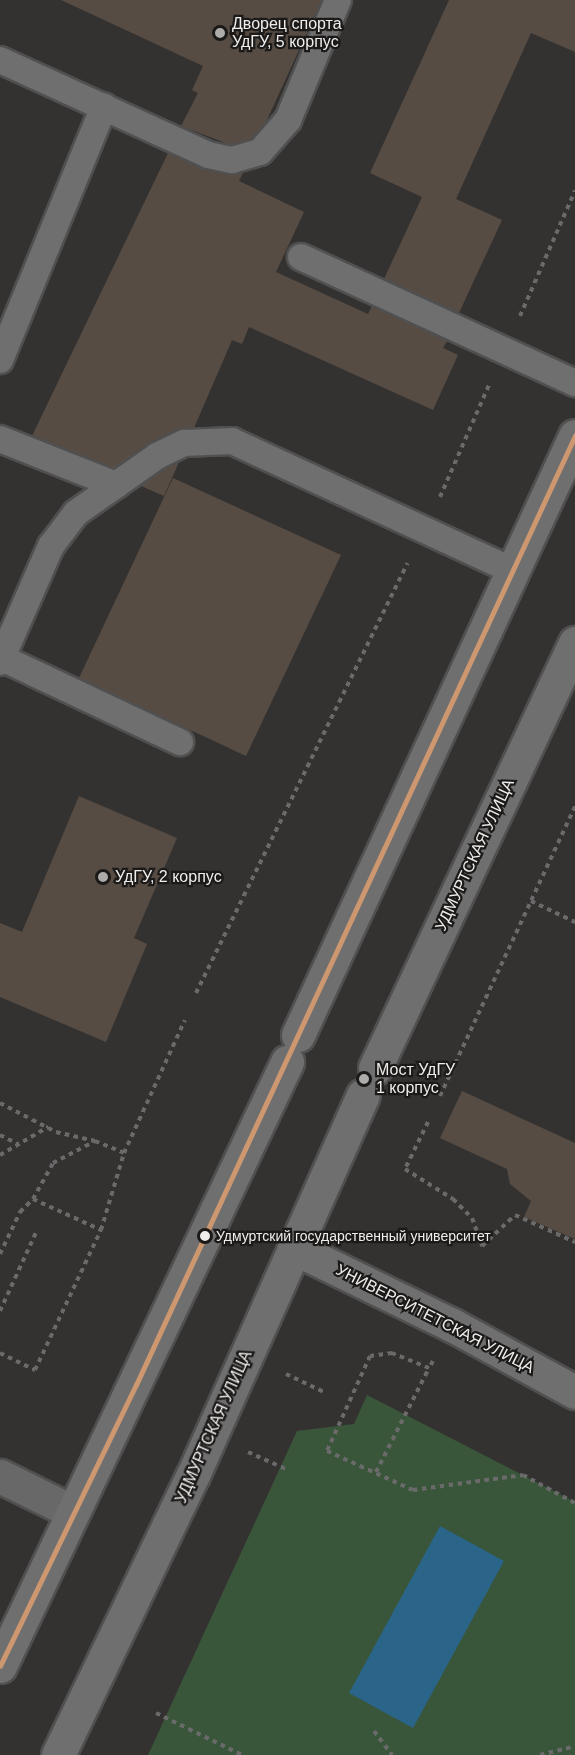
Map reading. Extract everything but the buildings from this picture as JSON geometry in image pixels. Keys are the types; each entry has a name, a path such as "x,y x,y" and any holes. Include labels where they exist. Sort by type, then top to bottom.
{"main road":[{"path":"0,1666 292,1048 511,570 575,436"},
{"name":"УДМУРТСКАЯ УЛИЦА","path":"58,1755 194,1475 369,1082 575,643"},
{"name":"УНИВЕРСИТЕТСКАЯ УЛИЦА","path":"294,1248 452,1325 575,1392"}],"street":[{"path":"0,1476 74,1512"}],"lane":[{"path":"0,60 208,155 232,160 260,152 288,120 338,0"},
{"path":"0,360 104,106"},
{"path":"301,257 575,383"},
{"path":"0,439 116,485"},
{"path":"180,742 1,660 51,546 76,513 157,456 184,443 232,441 511,570"}],"path":[{"path":"196,993 425,529 575,191"},
{"path":"440,1096 575,806"},
{"path":"531,901 575,922"},
{"path":"0,1353 35,1370 101,1230 124,1154 185,1020"},
{"path":"0,1103 56,1132 95,1141 124,1154"},
{"path":"428,1122 405,1169 459,1205 472,1218 482,1246 515,1215 575,1242"},
{"path":"0,1155 48,1126"},
{"path":"0,1135 19,1145"},
{"path":"0,1254 20,1212 33,1199 53,1162 95,1141"},
{"path":"33,1199 101,1230"},
{"path":"0,1311 36,1230"},
{"path":"429,1368 392,1353 370,1356 327,1451 413,1490 524,1475 575,1503"},
{"path":"376,1472 436,1355"},
{"path":"280,1383 284,1373 326,1393"},
{"path":"247,1452 288,1470"},
{"path":"156,1713 242,1755"},
{"path":"374,1731 392,1755"},
{"path":"540,1755 575,1746"}],"green space":[{"path":"367,1395 575,1502 575,1755 148,1755 297,1431 354,1424"}],"water":[{"path":"440,1526 504,1561 413,1728 349,1693"}],"transit line":[{"path":"0,1666 136,1385 575,436"}],"place":[{"name":"Дворец спорта УдГУ, 5 корпус","path":"220,33"},
{"name":"УдГУ, 2 корпус","path":"103,877"},
{"name":"Мост УдГУ 1 корпус","path":"364,1079"},
{"name":"Удмуртский государственный университет","path":"205,1236"}]}
